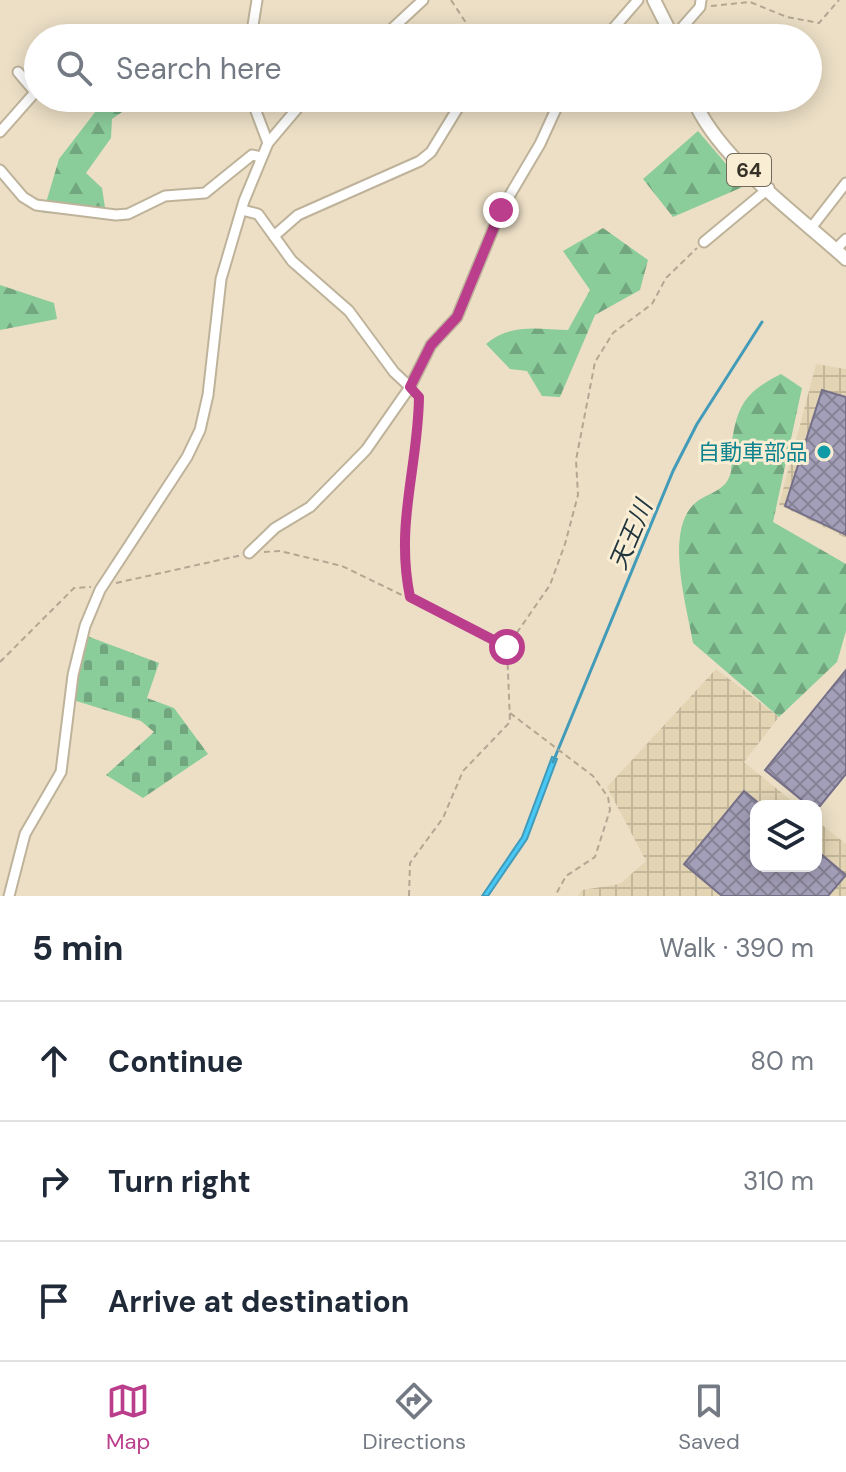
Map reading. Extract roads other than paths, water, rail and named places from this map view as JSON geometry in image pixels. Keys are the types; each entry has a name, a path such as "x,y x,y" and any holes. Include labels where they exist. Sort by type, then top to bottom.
{"main road":[{"path":"654,0 666,24"},
{"name":"64","path":"701,112 717,140 846,259"}],"street":[{"path":"253,24 257,0"},
{"path":"397,24 423,0"},
{"path":"617,24 638,0"},
{"path":"684,24 700,3"},
{"path":"18,72 24,78"},
{"path":"0,132 24,105"},
{"path":"256,112 268,143"},
{"path":"9,896 25,834 61,772 73,675 85,626 100,590 187,457 200,430 208,395 221,279 261,157 268,143 294,112"},
{"path":"274,236 298,215 420,161 431,152 453,112"},
{"path":"249,553 275,528 310,507 366,450 410,387 431,345 457,317 501,210 540,144 555,112"},
{"path":"0,170 23,197 36,205 116,215 128,214 165,196 205,193 252,155 261,157"},
{"path":"814,230 846,183"},
{"path":"704,242 769,188"},
{"path":"242,210 258,214 292,261 349,311 394,372 410,387"},
{"path":"832,246 846,239"}],"water":[{"path":"552,757 557,759 527,839 488,896 482,896 522,837"}],"waterway":[{"name":"天王川","path":"553,762 673,471 697,424 762,322"}],"place":[{"name":"自動車部品","path":"824,452"}]}
